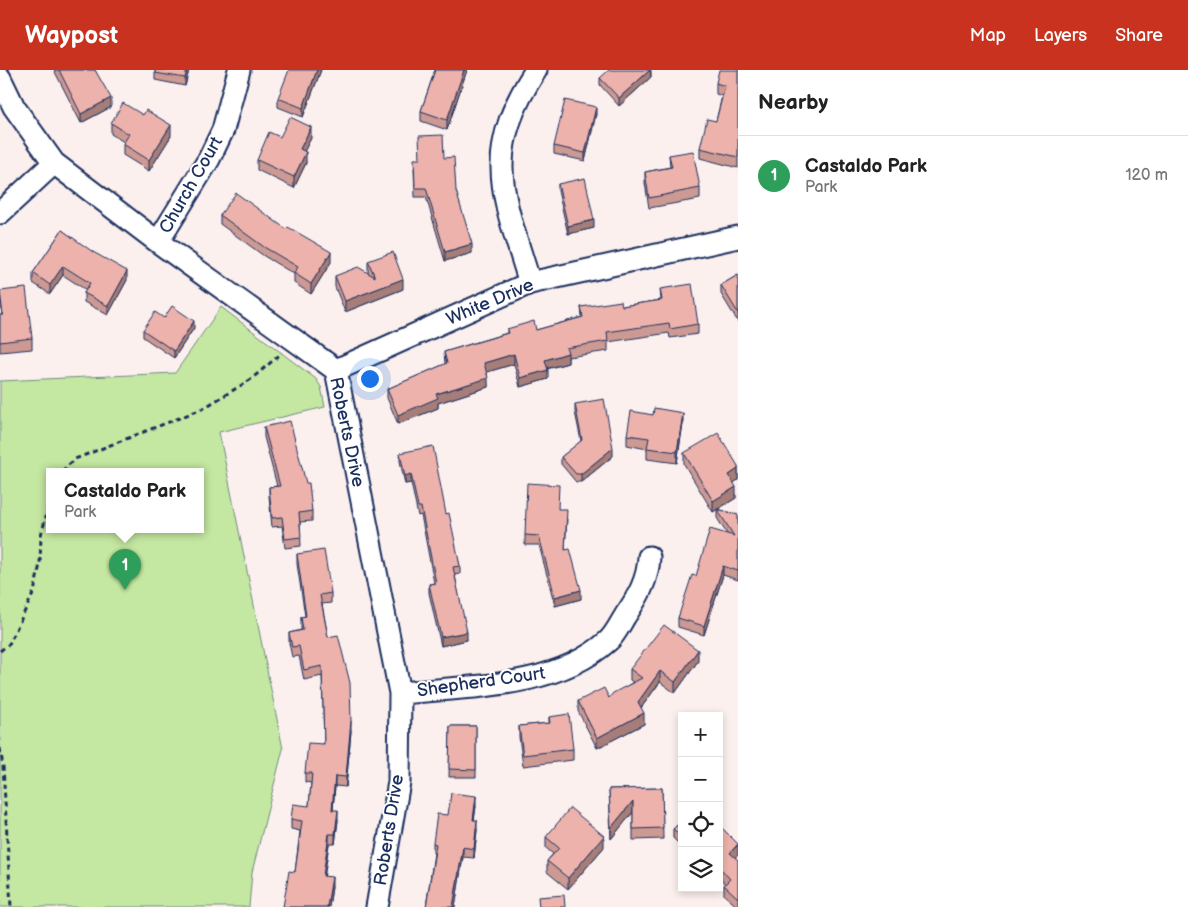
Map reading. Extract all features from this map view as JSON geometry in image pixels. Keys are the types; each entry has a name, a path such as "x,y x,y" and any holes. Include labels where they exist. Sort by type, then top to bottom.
{"street":[{"name":"Church Court","path":"158,242 209,159 223,130 239,70"},
{"path":"530,283 504,198 501,158 504,136 512,111 536,70"},
{"name":"Roberts Drive","path":"0,78 14,107 54,163 158,242 336,370 400,693 399,782 377,907"},
{"path":"0,213 54,163"},
{"name":"White Drive","path":"336,370 530,283 738,237"},
{"name":"Shepherd Court","path":"400,693 535,678 576,662 608,640 634,603 648,575 648,557"}],"path":[{"path":"65,468 75,459 202,409 250,380 294,339"},
{"path":"0,651 9,644 34,592 40,564 40,535 46,516"},
{"path":"0,748 3,766 11,907"}],"green space":[{"path":"221,307 316,379 321,387 325,407 219,432 283,749 252,872 249,907 0,907 0,381 175,373"}],"building":[{"path":"59,70 95,70 111,98 81,114"},
{"path":"155,70 187,70 185,78 155,73"},
{"path":"289,70 317,70 303,108 278,98"},
{"path":"435,70 464,70 447,120 421,111"},
{"path":"609,70 650,70 619,98 600,78"},
{"path":"719,70 738,70 738,157 700,148 707,119 716,121 725,86 716,83"},
{"path":"565,100 596,107 585,153 554,146"},
{"path":"123,103 143,115 146,110 171,125 149,160 123,144 129,134 111,123"},
{"path":"290,117 311,127 300,149 306,152 294,177 257,160 269,132 280,137"},
{"path":"443,135 444,158 454,157 456,191 472,244 445,252 426,188 415,188 414,159 420,159 419,136"},
{"path":"693,151 700,188 649,198 645,172 672,167 669,155"},
{"path":"585,178 594,220 568,226 558,184"},
{"path":"236,193 286,229 288,227 331,252 311,284 294,273 298,267 264,247 220,215"},
{"path":"62,230 93,252 127,271 108,306 84,293 90,283 63,266 50,285 33,273"},
{"path":"393,252 403,279 345,301 335,276 358,267 375,277 368,261"},
{"path":"738,275 738,313 721,285"},
{"path":"692,284 698,324 670,329 669,323 607,332 608,341 566,348 568,353 545,360 548,370 520,378 514,354 484,363 488,378 436,394 438,398 398,415 387,389 447,363 444,352 508,333 507,329 534,321 536,330 583,317 581,307 621,301 622,306 662,300 660,289"},
{"path":"26,288 32,338 0,342 0,315 3,315 0,291"},
{"path":"172,306 194,321 174,351 143,330 155,312 164,318"},
{"path":"604,399 613,448 581,474 576,474 561,457 582,440 575,404"},
{"path":"654,408 683,413 677,452 647,448 649,438 627,435 631,411 653,415"},
{"path":"290,421 306,483 309,483 312,511 299,513 301,537 285,539 282,517 272,518 269,487 280,486 264,427"},
{"path":"718,433 738,469 729,475 736,487 713,501 684,453"},
{"path":"433,446 446,514 449,513 460,566 453,567 467,632 441,637 429,584 436,583 421,507 418,507 411,474 405,476 400,453"},
{"path":"527,483 559,485 558,509 567,509 565,550 570,549 581,590 555,597 539,536 525,535"},
{"path":"717,509 738,515 738,571 723,566 704,626 678,618 692,575 696,576 710,529 734,536"},
{"path":"324,550 331,593 320,595 328,637 338,635 350,683 351,721 346,777 335,776 332,810 338,810 335,834 329,834 323,876 332,877 327,907 283,907 289,871 295,872 302,821 291,819 293,804 309,806 312,773 305,773 308,743 324,744 322,666 304,670 299,646 292,647 289,633 303,630 301,617 306,616 297,554"},
{"path":"664,625 698,650 675,682 660,671 638,702 644,713 597,738 578,701 604,688 609,698 613,693 642,678 630,669"},
{"path":"569,714 573,749 523,755 519,726 550,723 549,717"},
{"path":"450,726 476,726 476,770 449,769"},
{"path":"662,788 663,828 633,829 633,801 611,828 609,789"},
{"path":"451,793 476,796 473,820 477,820 474,849 463,847 453,907 426,907 436,844 433,843 437,814 448,815"},
{"path":"570,808 604,836 568,878 547,861 559,848 546,837"},
{"path":"678,825 678,833 673,829"},
{"path":"723,829 738,844 730,853 738,860 738,898 724,885 730,879 723,871"},
{"path":"564,895 565,907 539,907 538,897"}],"place":[{"name":"Castaldo Park","path":"125,590"}]}
